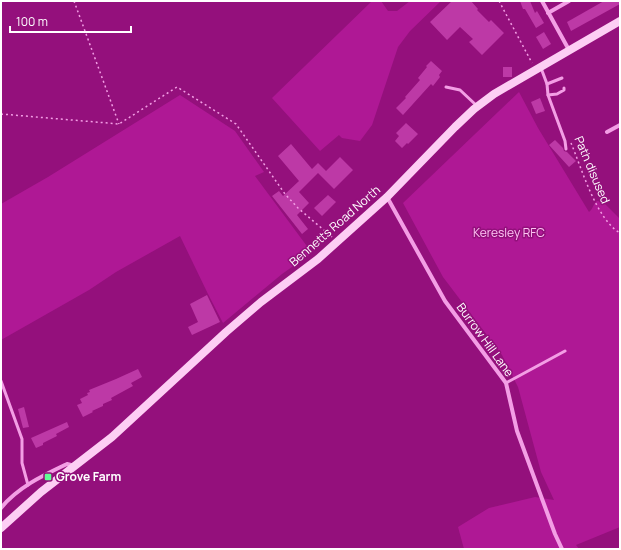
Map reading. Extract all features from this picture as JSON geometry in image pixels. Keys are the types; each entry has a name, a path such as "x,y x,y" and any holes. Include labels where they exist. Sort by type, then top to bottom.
{"street":[{"path":"542,1 569,50"},
{"path":"548,13 569,1"},
{"name":"Bennetts Road North","path":"1,528 20,510 112,437 226,332 261,302 318,259 387,197 454,127 477,106 494,94 620,21"},
{"path":"607,132 620,125"},
{"name":"Burrow Hill Lane","path":"387,197 445,301 506,383 517,431 554,534 562,549"},
{"name":"Bennetts Road North","path":"1,508 20,490 45,475 67,464 75,466"}],"lane":[{"path":"540,67 547,84 548,95 562,133 566,149"},
{"path":"547,84 562,78"},
{"path":"446,87 460,90 477,106"},
{"path":"548,95 557,94 564,90 564,88"},
{"path":"506,383 565,351"},
{"path":"1,381 22,439 22,463 28,485"}],"path":[{"path":"74,1 119,124"},
{"path":"499,1 533,65 538,64 540,67"},
{"path":"1,114 119,124 177,87 236,124 285,194 298,208 337,242"},
{"name":"Path disused","path":"570,140 602,215 620,233"}],"green space":[{"path":"372,1 381,1 388,11 397,11 410,1 441,1 410,31 398,47 372,125 360,141 342,138 339,135 320,151 272,98"},
{"name":"Keresley RFC","path":"519,92 538,128 589,212 597,201 603,202 620,219 620,527 576,545 579,549 464,549 458,527 489,508 535,497 554,500 541,472 518,387 502,355 443,277 403,203"},
{"path":"180,95 235,131 264,172 255,176 312,253 282,274 223,323 180,236 1,340 1,204 48,177"}],"building":[{"path":"452,1 471,1 478,9 477,10 489,22 491,20 504,33 482,55 469,42 473,39 460,27 447,40 430,22"},
{"path":"520,1 530,1 535,13 537,11 544,23 536,28 525,9 523,9"},
{"path":"604,1 620,1 620,4 571,31 567,22"},
{"path":"544,32 551,44 543,49 536,37"},
{"path":"431,61 442,71 439,75 440,77 433,86 431,84 403,115 396,108 420,80 418,78"},
{"path":"503,67 512,67 512,77 503,77"},
{"path":"540,98 545,111 536,114 531,102"},
{"path":"406,123 418,134 402,148 395,141 399,136 396,133"},
{"path":"555,140 564,151 576,161 569,167 549,145"},
{"path":"291,144 312,169 318,163 326,171 340,157 353,170 334,189 318,173 299,192 309,203 297,215 308,229 302,234 272,196 279,191 283,196 299,181 278,156"},
{"path":"328,195 336,202 322,216 314,208"},
{"path":"207,295 220,322 192,335 188,327 198,322 190,304"},
{"path":"138,369 142,377 131,383 133,386 111,398 112,400 83,417 77,405 82,403 80,399 88,395 87,393 90,392 89,390"},
{"path":"24,407 29,427 23,428 18,409"},
{"path":"67,422 69,427 56,434 57,436 43,443 43,445 36,448 31,438"}],"place":[{"name":"Grove Farm","path":"48,477"}]}
